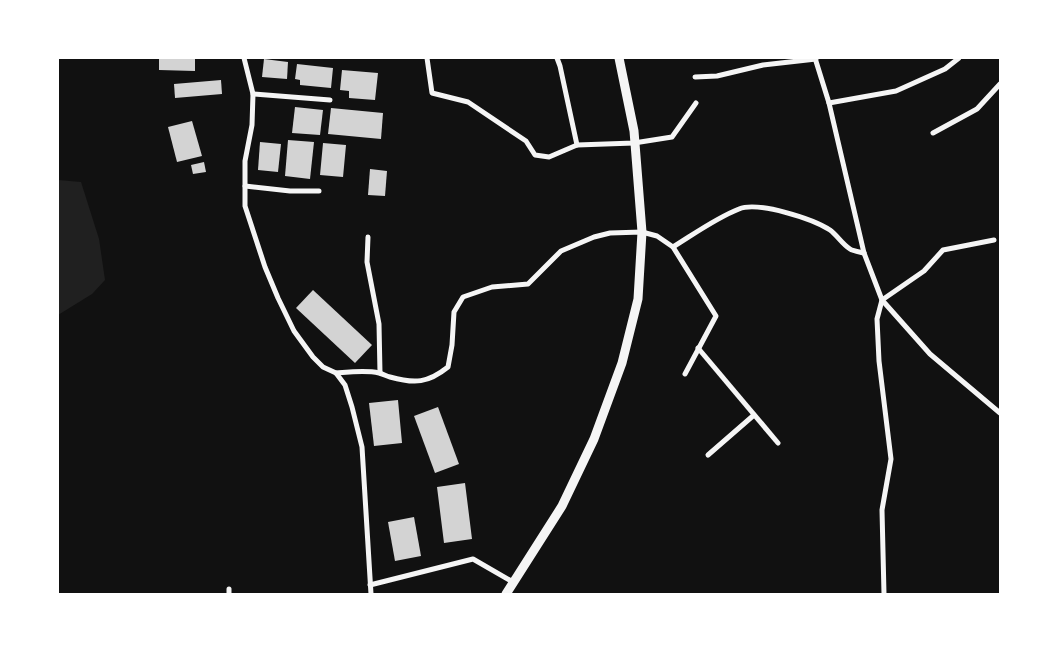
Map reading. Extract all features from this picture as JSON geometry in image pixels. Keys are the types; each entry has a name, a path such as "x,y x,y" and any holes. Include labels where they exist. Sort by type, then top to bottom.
{"street":[{"path":"244,58 253,94 252,125 245,161 245,206 262,259 294,331 313,357 323,367 336,373 345,385 362,447 371,594"},
{"path":"427,58 432,93 468,102 526,141 535,155 549,157 577,145 634,142 672,137 696,103"},
{"path":"557,58 577,145"},
{"path":"506,594 562,506 594,439 622,364 638,298 642,232 634,131 619,58"},
{"path":"695,77 717,76 763,65 815,58 829,103 864,253 882,300 930,354 1000,413"},
{"path":"829,103 896,91 945,69 959,58"},
{"path":"933,133 977,109 1000,84"},
{"path":"253,94 330,100"},
{"path":"245,186 290,191 319,191"},
{"path":"673,247 710,224 741,208 759,208 772,209 802,218 830,230 850,249 864,253"},
{"path":"336,373 355,371 380,373 388,377 409,381 421,381 437,376 448,367 452,345 454,312 463,297 492,287 528,284 561,251 594,238 610,233 642,232 657,236 673,247 716,316 685,374"},
{"path":"368,237 367,262 379,324 380,373"},
{"path":"884,594 882,510 891,460 879,361 877,319 882,300 924,272 943,250 994,240"},
{"path":"698,348 778,443"},
{"path":"708,456 754,415"},
{"path":"370,585 473,559 513,582"}],"shaded area":[{"path":"58,180 81,182 99,239 105,280 92,294 58,315"}],"building":[{"path":"195,58 195,71 159,70 159,59"},
{"path":"264,59 288,62 287,79 262,77"},
{"path":"297,64 333,68 331,88 300,85 300,80 295,79"},
{"path":"342,70 378,73 375,100 349,98 349,91 340,90"},
{"path":"221,80 222,94 175,98 174,84"},
{"path":"295,107 323,110 320,135 292,133"},
{"path":"331,108 383,113 381,139 328,134"},
{"path":"192,121 202,156 177,162 168,127"},
{"path":"288,140 314,142 310,179 285,176"},
{"path":"260,142 281,144 278,172 258,170"},
{"path":"323,143 346,145 343,177 320,175"},
{"path":"204,162 206,172 193,174 191,165"},
{"path":"370,169 387,171 385,196 368,195"},
{"path":"313,290 372,345 355,363 296,308"},
{"path":"398,400 402,443 374,446 369,403"},
{"path":"438,407 459,464 435,473 414,416"},
{"path":"465,483 472,539 444,543 437,487"},
{"path":"414,517 421,556 395,561 388,522"}]}
